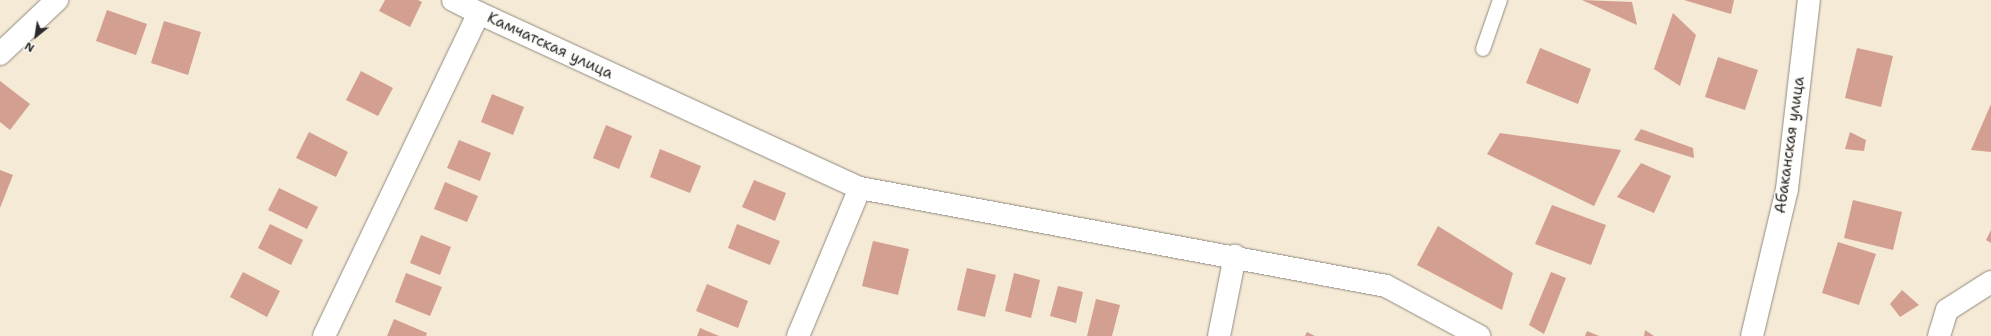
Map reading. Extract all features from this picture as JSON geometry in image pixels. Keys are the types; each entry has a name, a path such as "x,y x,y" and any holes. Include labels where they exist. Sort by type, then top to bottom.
{"street":[{"path":"0,54 57,0"},
{"path":"453,0 479,13"},
{"name":"Абаканская улица","path":"1752,336 1787,189 1809,0"},
{"name":"Камчатская улица","path":"324,336 479,13 860,188 1235,256 1386,286 1479,336"},
{"path":"798,336 860,188"},
{"path":"1219,336 1235,256"},
{"path":"1940,336 1947,310 1991,282"}],"lane":[{"path":"1483,49 1500,0"}],"building":[{"path":"385,0 418,0 422,2 410,27 379,11"},
{"path":"1582,0 1632,2 1637,25"},
{"path":"1684,0 1734,0 1731,14"},
{"path":"107,10 147,24 136,55 96,41"},
{"path":"1673,13 1696,35 1680,86 1654,69"},
{"path":"164,21 201,32 188,75 151,63"},
{"path":"1540,48 1591,69 1578,104 1526,83"},
{"path":"1857,48 1893,56 1881,107 1845,98"},
{"path":"1718,57 1758,70 1745,110 1705,97"},
{"path":"361,71 393,88 378,116 346,100"},
{"path":"0,81 30,104 10,130 0,122"},
{"path":"492,94 524,107 513,135 481,122"},
{"path":"1991,104 1991,152 1971,150"},
{"path":"606,125 632,136 619,169 593,158"},
{"path":"1641,129 1693,148 1694,158 1634,140"},
{"path":"309,132 348,152 336,177 296,158"},
{"path":"1850,132 1866,140 1864,151 1845,149"},
{"path":"1500,133 1621,150 1594,206 1487,154"},
{"path":"459,140 491,153 480,181 447,168"},
{"path":"660,149 701,166 690,193 650,177"},
{"path":"1641,163 1671,176 1654,213 1617,197"},
{"path":"0,170 13,175 0,208"},
{"path":"754,180 786,193 775,221 742,207"},
{"path":"445,182 478,196 467,222 434,209"},
{"path":"279,188 318,207 307,229 268,210"},
{"path":"1853,200 1902,212 1893,250 1844,238"},
{"path":"1552,205 1606,225 1591,265 1535,244"},
{"path":"270,224 303,240 291,265 258,248"},
{"path":"737,224 780,241 770,265 728,248"},
{"path":"1438,226 1513,273 1502,310 1417,265"},
{"path":"1991,230 1991,243 1986,240"},
{"path":"421,235 451,247 440,275 410,263"},
{"path":"873,241 909,249 898,295 862,286"},
{"path":"1838,242 1876,254 1859,305 1822,293"},
{"path":"967,268 996,275 985,317 957,310"},
{"path":"243,272 280,291 267,317 230,297"},
{"path":"1551,272 1566,278 1544,334 1529,325"},
{"path":"406,273 442,287 430,316 395,302"},
{"path":"1014,273 1040,280 1031,318 1005,311"},
{"path":"707,284 748,301 738,328 696,311"},
{"path":"1058,286 1083,292 1076,323 1050,316"},
{"path":"1902,290 1919,305 1900,317 1890,304"},
{"path":"1096,299 1120,305 1112,336 1087,336"},
{"path":"394,319 427,333 426,336 387,336"},
{"path":"700,328 719,336 697,336"},
{"path":"1645,330 1654,336 1644,336"},
{"path":"1587,331 1599,336 1585,336"},
{"path":"1307,332 1315,336 1305,336"}]}
